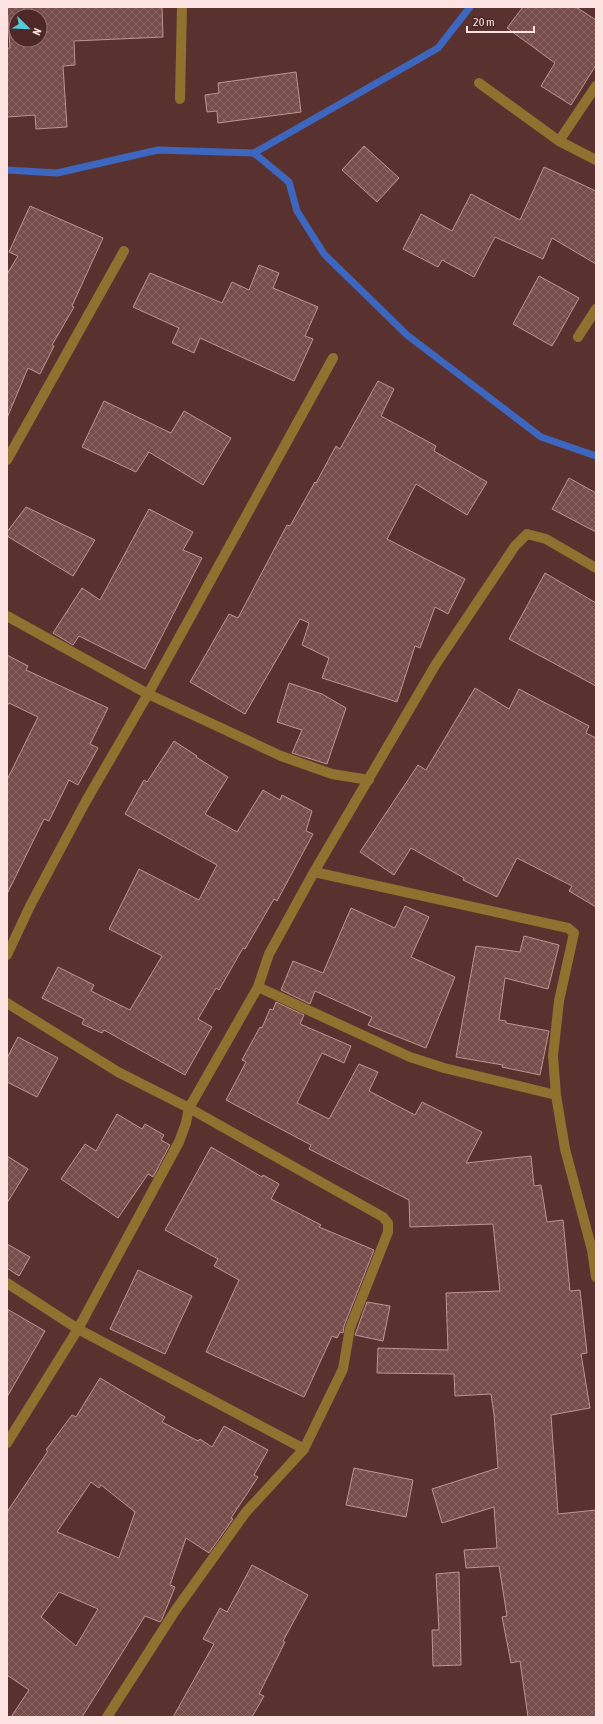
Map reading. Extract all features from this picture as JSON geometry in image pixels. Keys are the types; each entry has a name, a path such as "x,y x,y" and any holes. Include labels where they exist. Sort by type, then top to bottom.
{"street":[{"path":"180,99 182,7"},
{"path":"479,83 559,141 596,160"},
{"path":"559,141 596,86"},
{"path":"7,460 124,251"},
{"path":"578,337 596,309"},
{"path":"7,955 30,906 86,801 148,694 333,358"},
{"path":"7,1443 78,1329 179,1142 186,1123 189,1108 258,986 269,954 314,872 436,664 515,546 527,534 546,539 596,568"},
{"path":"7,616 148,694 281,756 332,774 369,780"},
{"path":"314,872 568,928 574,932 559,1001 554,1056 556,1095 565,1149 592,1250 596,1277"},
{"path":"258,986 410,1056 444,1068 556,1095"},
{"path":"7,1003 118,1072 189,1108 383,1216 388,1223 388,1232 384,1244 350,1328 343,1369 304,1449 246,1512 175,1612 107,1717"},
{"path":"7,1283 78,1329 304,1449"}],"building":[{"path":"7,7 162,7 163,37 74,41 75,65 63,66 67,127 36,129 35,115 7,117 8,48 48,48 48,8 8,8 8,21"},
{"path":"523,7 576,7 596,20 596,65 571,105 541,86 555,63 507,28"},
{"path":"296,72 301,112 218,123 217,111 207,112 205,95 219,93 218,83"},
{"path":"364,146 399,178 377,202 342,170"},
{"path":"544,167 596,191 596,264 552,238 543,259 495,237 474,277 442,260 438,267 403,249 421,214 452,231 471,194 520,220"},
{"path":"30,206 103,238 72,306 74,307 52,345 54,346 40,374 28,368 7,418 7,274 18,256 9,252"},
{"path":"259,265 279,273 273,288 318,307 305,336 313,339 294,381 200,338 194,353 172,343 179,328 133,307 150,273 222,303 232,282 249,290"},
{"path":"539,276 579,298 552,346 513,324"},
{"path":"378,381 394,389 381,416 436,446 434,451 487,482 467,515 416,484 387,539 465,579 448,614 435,607 420,648 415,646 397,702 322,678 329,658 302,645 309,623 300,619 245,714 190,682 229,614 238,618 287,525 290,526 336,446 340,449"},
{"path":"104,401 171,433 184,411 231,438 203,485 149,452 136,472 82,447"},
{"path":"569,478 596,493 596,532 552,509"},
{"path":"26,507 95,540 73,576 7,536 7,532"},
{"path":"149,509 193,532 183,550 202,558 145,669 79,636 73,645 53,633 82,588 100,600"},
{"path":"545,573 596,603 596,686 509,639"},
{"path":"7,655 28,666 26,670 108,708 90,744 98,748 78,785 69,780 49,821 44,819 7,894 7,780 38,717 9,703 7,706"},
{"path":"289,683 322,694 346,708 327,764 292,753 302,730 277,722"},
{"path":"475,688 509,709 519,689 589,726 586,733 596,738 596,907 569,891 572,886 517,858 497,897 463,880 464,878 411,848 394,875 360,852 418,765 426,770"},
{"path":"174,741 228,777 205,814 237,832 263,790 280,800 282,795 312,811 306,831 313,834 277,901 274,899 245,949 243,948 219,990 216,988 198,1019 212,1027 185,1075 104,1030 102,1033 82,1024 84,1019 42,998 58,967 94,985 91,991 130,1010 162,956 109,929 139,869 199,900 217,865 125,814 144,780 147,782"},
{"path":"405,906 429,917 411,957 455,977 426,1048 368,1025 372,1017 315,991 310,1004 281,990 293,961 323,973 351,908 395,928"},
{"path":"524,936 559,945 548,989 505,978 499,1020 506,1021 506,1023 549,1031 540,1075 502,1067 503,1065 456,1057 476,946 520,952"},
{"path":"276,1002 304,1015 300,1024 351,1046 344,1063 322,1053 297,1103 329,1119 359,1064 378,1072 369,1091 415,1115 422,1102 482,1132 466,1163 531,1156 534,1186 541,1185 547,1222 563,1220 570,1291 580,1290 587,1353 581,1354 590,1408 551,1415 558,1514 596,1510 596,1717 528,1717 520,1661 511,1663 502,1617 507,1616 499,1566 466,1568 464,1550 497,1548 494,1507 442,1523 432,1489 498,1468 491,1394 455,1396 454,1374 377,1373 378,1348 448,1350 446,1293 500,1291 493,1224 410,1227 409,1200 309,1149 311,1145 226,1100 246,1062 242,1060 260,1027 262,1028 270,1009 273,1010"},
{"path":"18,1037 58,1058 37,1097 7,1082 7,1058"},
{"path":"117,1114 142,1129 145,1124 164,1135 161,1140 170,1145 153,1177 148,1174 118,1218 61,1179 85,1144 96,1151"},
{"path":"211,1147 262,1177 263,1175 279,1184 271,1199 321,1225 319,1227 374,1250 344,1326 343,1333 340,1332 337,1338 332,1336 304,1397 206,1352 239,1280 214,1266 218,1259 165,1230"},
{"path":"7,1156 28,1169 7,1203"},
{"path":"7,1244 30,1257 19,1276 7,1268"},
{"path":"138,1270 192,1296 165,1354 110,1329"},
{"path":"367,1302 390,1306 383,1341 355,1335"},
{"path":"7,1309 45,1331 7,1397"},
{"path":"100,1378 165,1417 162,1422 198,1441 200,1439 212,1447 224,1426 268,1450 254,1475 258,1477 231,1518 233,1519 209,1553 186,1538 170,1585 175,1587 162,1619 160,1622 145,1616 82,1717 11,1717 29,1690 7,1675 7,1512 48,1451 46,1450 72,1415 76,1417","holes":["91,1482 99,1488 101,1485 135,1512 119,1558 57,1532","59,1592 98,1609 76,1646 41,1617"]},
{"path":"354,1468 413,1480 406,1517 346,1505"},
{"path":"252,1565 308,1595 283,1641 285,1642 259,1694 264,1696 252,1717 173,1717 214,1644 203,1639 220,1608 227,1612"},
{"path":"459,1572 461,1665 433,1666 432,1630 439,1630 436,1574"}],"waterway":[{"path":"254,153 438,48 470,7"},
{"path":"7,170 57,173 158,150 254,153 289,182 297,211 324,254 407,335 541,437 596,456"}]}
